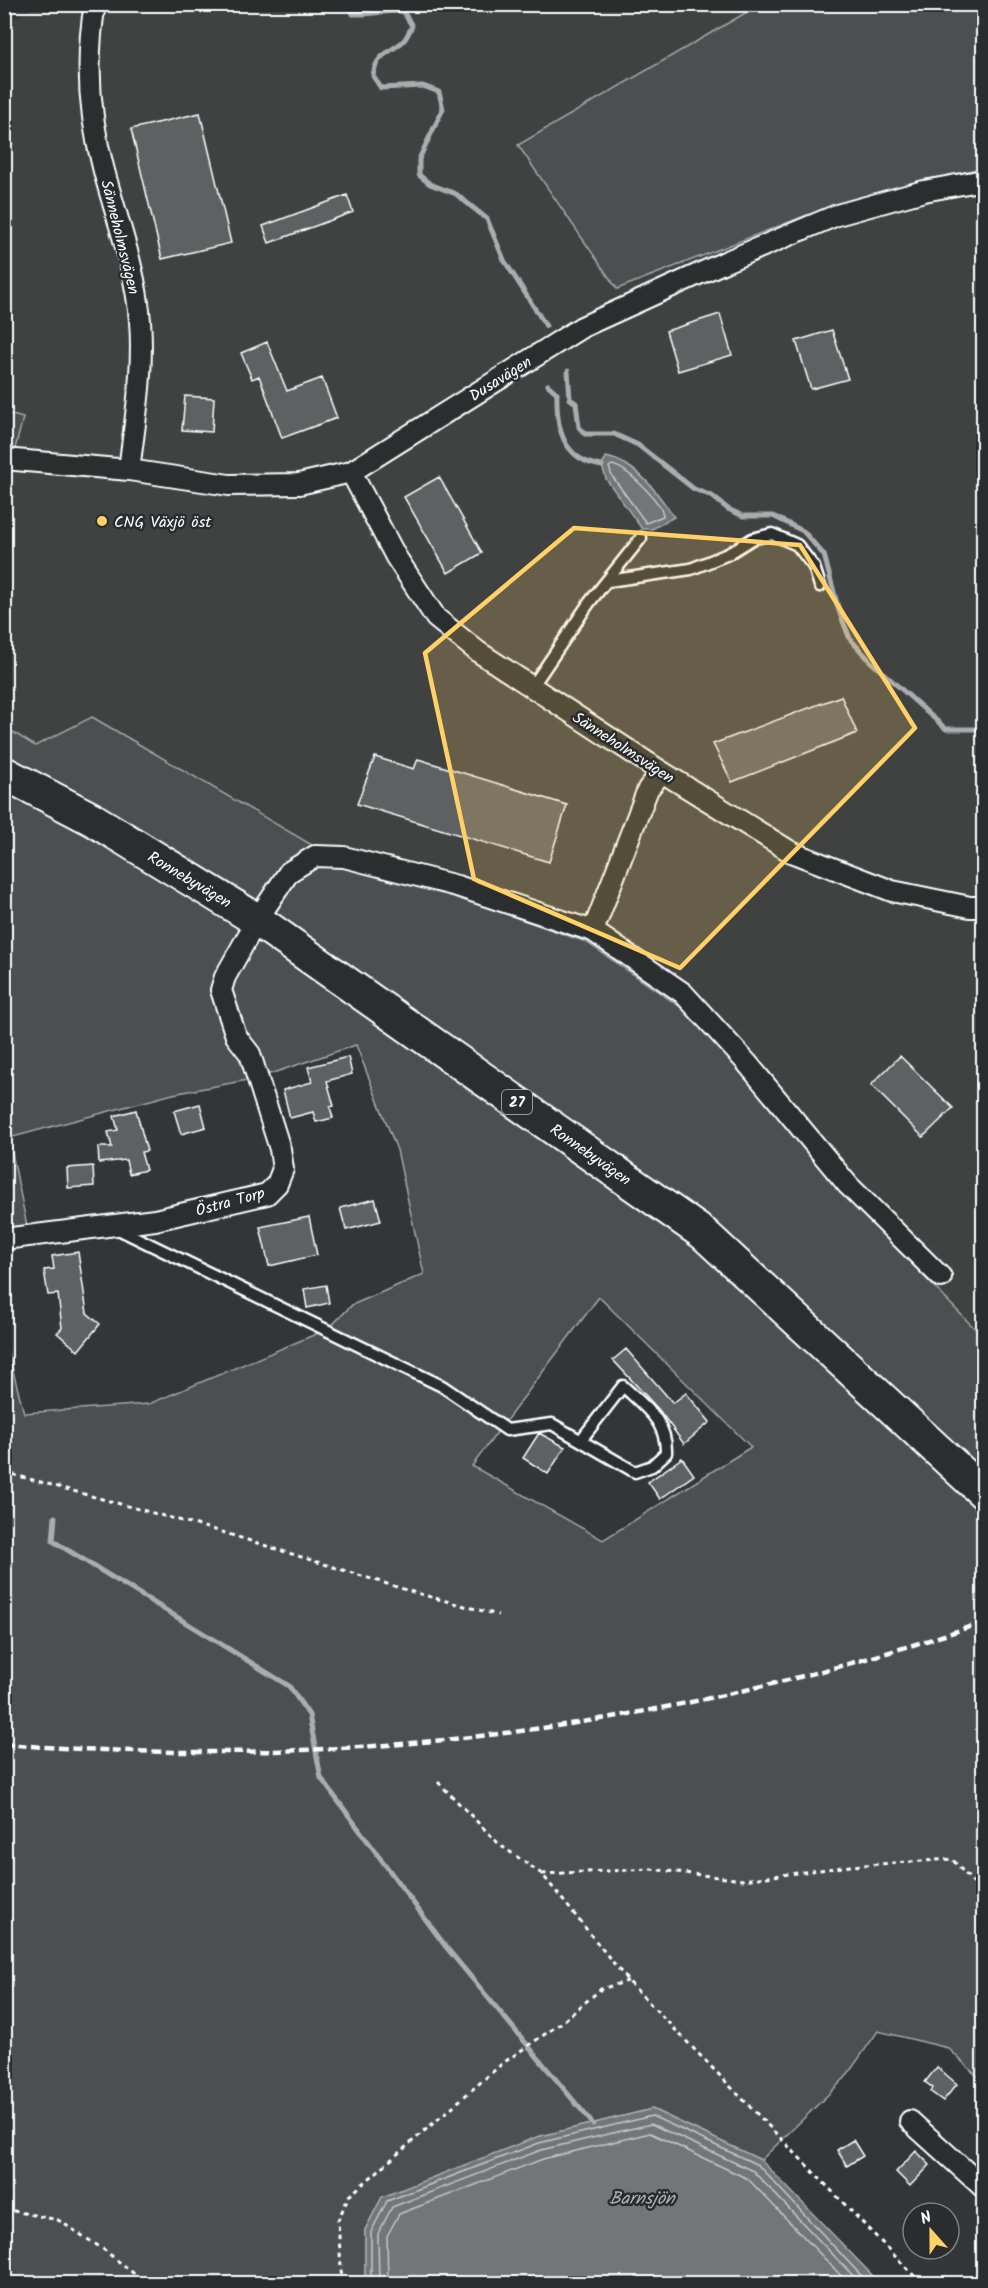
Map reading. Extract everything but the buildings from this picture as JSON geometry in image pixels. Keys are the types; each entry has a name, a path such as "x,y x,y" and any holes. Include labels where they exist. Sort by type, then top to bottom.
{"main road":[{"name":"Ronnebyvägen","path":"4,773 92,819 256,920 704,1234 984,1493"}],"street":[{"name":"Sänneholmsvägen","path":"95,4 90,36 89,79 94,125 134,279 140,320 142,366 129,470"},
{"name":"Dusavägen","path":"4,459 129,470 229,485 300,484 351,472 582,327 725,262 837,215 924,191 984,180"},
{"name":"Sänneholmsvägen","path":"351,472 396,557 436,618 477,651 662,772 791,852 892,891 970,907 984,907"},
{"path":"593,931 648,789 662,772"},
{"name":"Östra Torp","path":"4,1239 108,1224 155,1220 267,1194 278,1184 283,1169 280,1149 250,1054 236,1036 221,990 225,977 256,920 289,872 315,856 344,857 457,886 593,931 683,993 747,1063 848,1185 941,1277"},
{"path":"910,2121 984,2188"}],"lane":[{"path":"608,581 691,569 728,554 752,538 772,534 797,545 814,567 820,586"},
{"path":"532,687 589,603 641,538"},
{"path":"108,1224 442,1386 507,1430 552,1424 635,1472 652,1466 666,1453 667,1436 656,1418 623,1386 580,1440"}],"path":[{"path":"4,1472 222,1532 416,1593 498,1615"},
{"path":"438,1782 500,1845 542,1874 628,1981 922,2283"},
{"path":"542,1874 651,1869 743,1880 850,1866 952,1859 984,1895"},
{"path":"342,2283 338,2220 349,2196 503,2062 561,2024 601,1989 628,1981"},
{"path":"4,2209 58,2220 103,2249 147,2283"}],"highlighted area":[{"path":"574,528 800,545 915,728 680,968 474,879 425,653"}],"shaded area":[{"path":"39,4 759,5 518,144 807,215 983,167 983,1337 867,1218 317,848 92,717 35,746 5,727 5,487 23,418 4,413 4,25"},
{"path":"759,5 983,5 983,167 807,215 617,289 518,145"},
{"path":"5,413 23,418 5,487"},
{"path":"92,717 317,848 586,942 689,1013 867,1218 983,1337 983,2082 948,2048 878,2031 845,2078 761,2160 652,2109 537,2137 382,2197 365,2230 365,2283 5,2283 4,1337 24,1413 149,1404 328,1329 352,1305 424,1274 397,1150 356,1045 258,1078 173,1094 9,1138 29,1236 5,1250 5,727 35,746","holes":["599,1297 751,1447 603,1540 472,1466"]}],"water":[{"path":"606,457 617,460 637,472 674,517 652,529 642,529 606,479 602,466"},
{"name":"Barnsjön","path":"652,2109 761,2160 872,2275 876,2283 365,2283 365,2230 382,2197 537,2137"}],"waterway":[{"path":"349,4 353,14 403,11 412,26 403,42 379,59 373,76 381,88 423,86 439,92 443,109 419,159 419,175 430,184 456,194 487,219 504,260 546,326"},
{"path":"568,371 570,399 576,403 579,427 585,434 614,434 638,445 694,489 712,496 728,509 743,516 773,516 803,531 824,555 839,611 850,639 871,662 946,729 984,729"},
{"path":"548,385 557,393 558,418 564,440 578,457 602,466"},
{"path":"55,1517 53,1541 289,1686 309,1715 321,1778 446,1947 593,2124"}],"railway":[{"path":"4,1744 129,1751 254,1752 377,1746 500,1734 623,1715 744,1690 864,1659 984,1622"}],"place":[{"name":"CNG Växjö öst","path":"102,521"}]}
